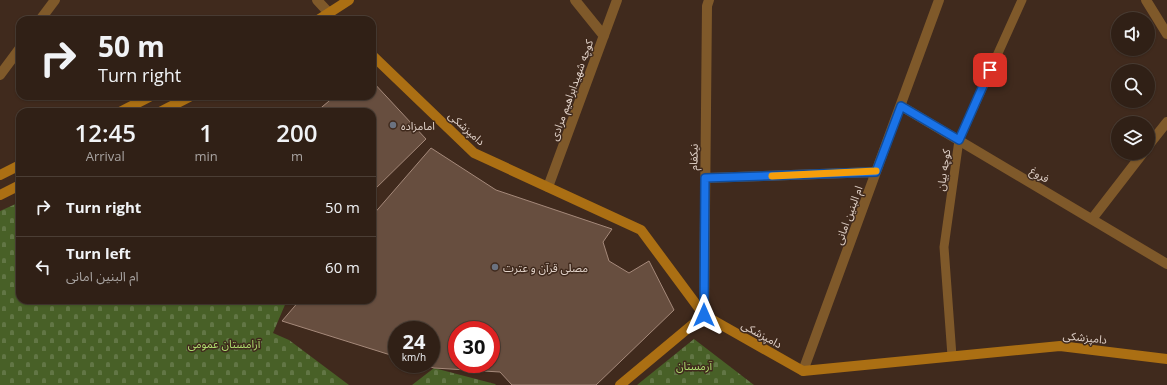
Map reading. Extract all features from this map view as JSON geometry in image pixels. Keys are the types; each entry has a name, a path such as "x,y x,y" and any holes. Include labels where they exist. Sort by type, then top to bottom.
{"street":[{"path":"43,16 55,0"},
{"path":"318,0 332,16 349,0"},
{"path":"575,0 604,36"},
{"name":"کوچه شهیدابراهیم مرادی","path":"548,187 617,0"},
{"name":"نیکفام","path":"704,315 707,6 709,0"},
{"name":"ام البنین امانی","path":"803,371 939,0"},
{"path":"1146,0 1167,34"},
{"path":"0,75 16,53"},
{"name":"دامپزشکی","path":"376,59 474,153 641,230 704,315 803,371 1060,346 1167,359"},
{"path":"128,108 143,100"},
{"path":"168,108 183,100"},
{"name":"فروغ","path":"901,106 1167,264"},
{"path":"1155,137 1167,122"},
{"path":"1092,219 1138,160"},
{"path":"2,172 16,166"},
{"path":"705,178 876,172"},
{"path":"0,195 16,187"},
{"path":"620,385 704,315"}],"lane":[{"name":"کوچه بیان","path":"952,356 944,247 959,140 1022,0"}],"green space":[{"name":"آرامستان عمومی","path":"16,204 16,304 285,304 273,333 289,340 349,385 0,385 0,211"},
{"name":"آرمستان","path":"694,339 754,385 637,385"},
{"path":"440,370 496,385 412,385 428,373 440,373"}],"building":[{"name":"امامزاده","path":"376,85 426,139 376,188 376,108 321,108 330,100 376,100"},
{"name":"مصلی قرآن و عترت","path":"431,148 496,190 612,229 603,242 609,261 629,273 649,261 674,310 596,385 512,385 500,372 500,321 448,321 448,369 440,368 440,321 388,321 388,354 282,321 297,304 376,304 376,211"}],"slow traffic":[{"path":"772,176 876,171"}],"place":[{"name":"امامزاده","path":"393,125"},
{"name":"مصلی قرآن و عترت","path":"495,267"}],"route":[{"path":"704,315 705,178 876,172 901,106 959,140 990,70"}]}
